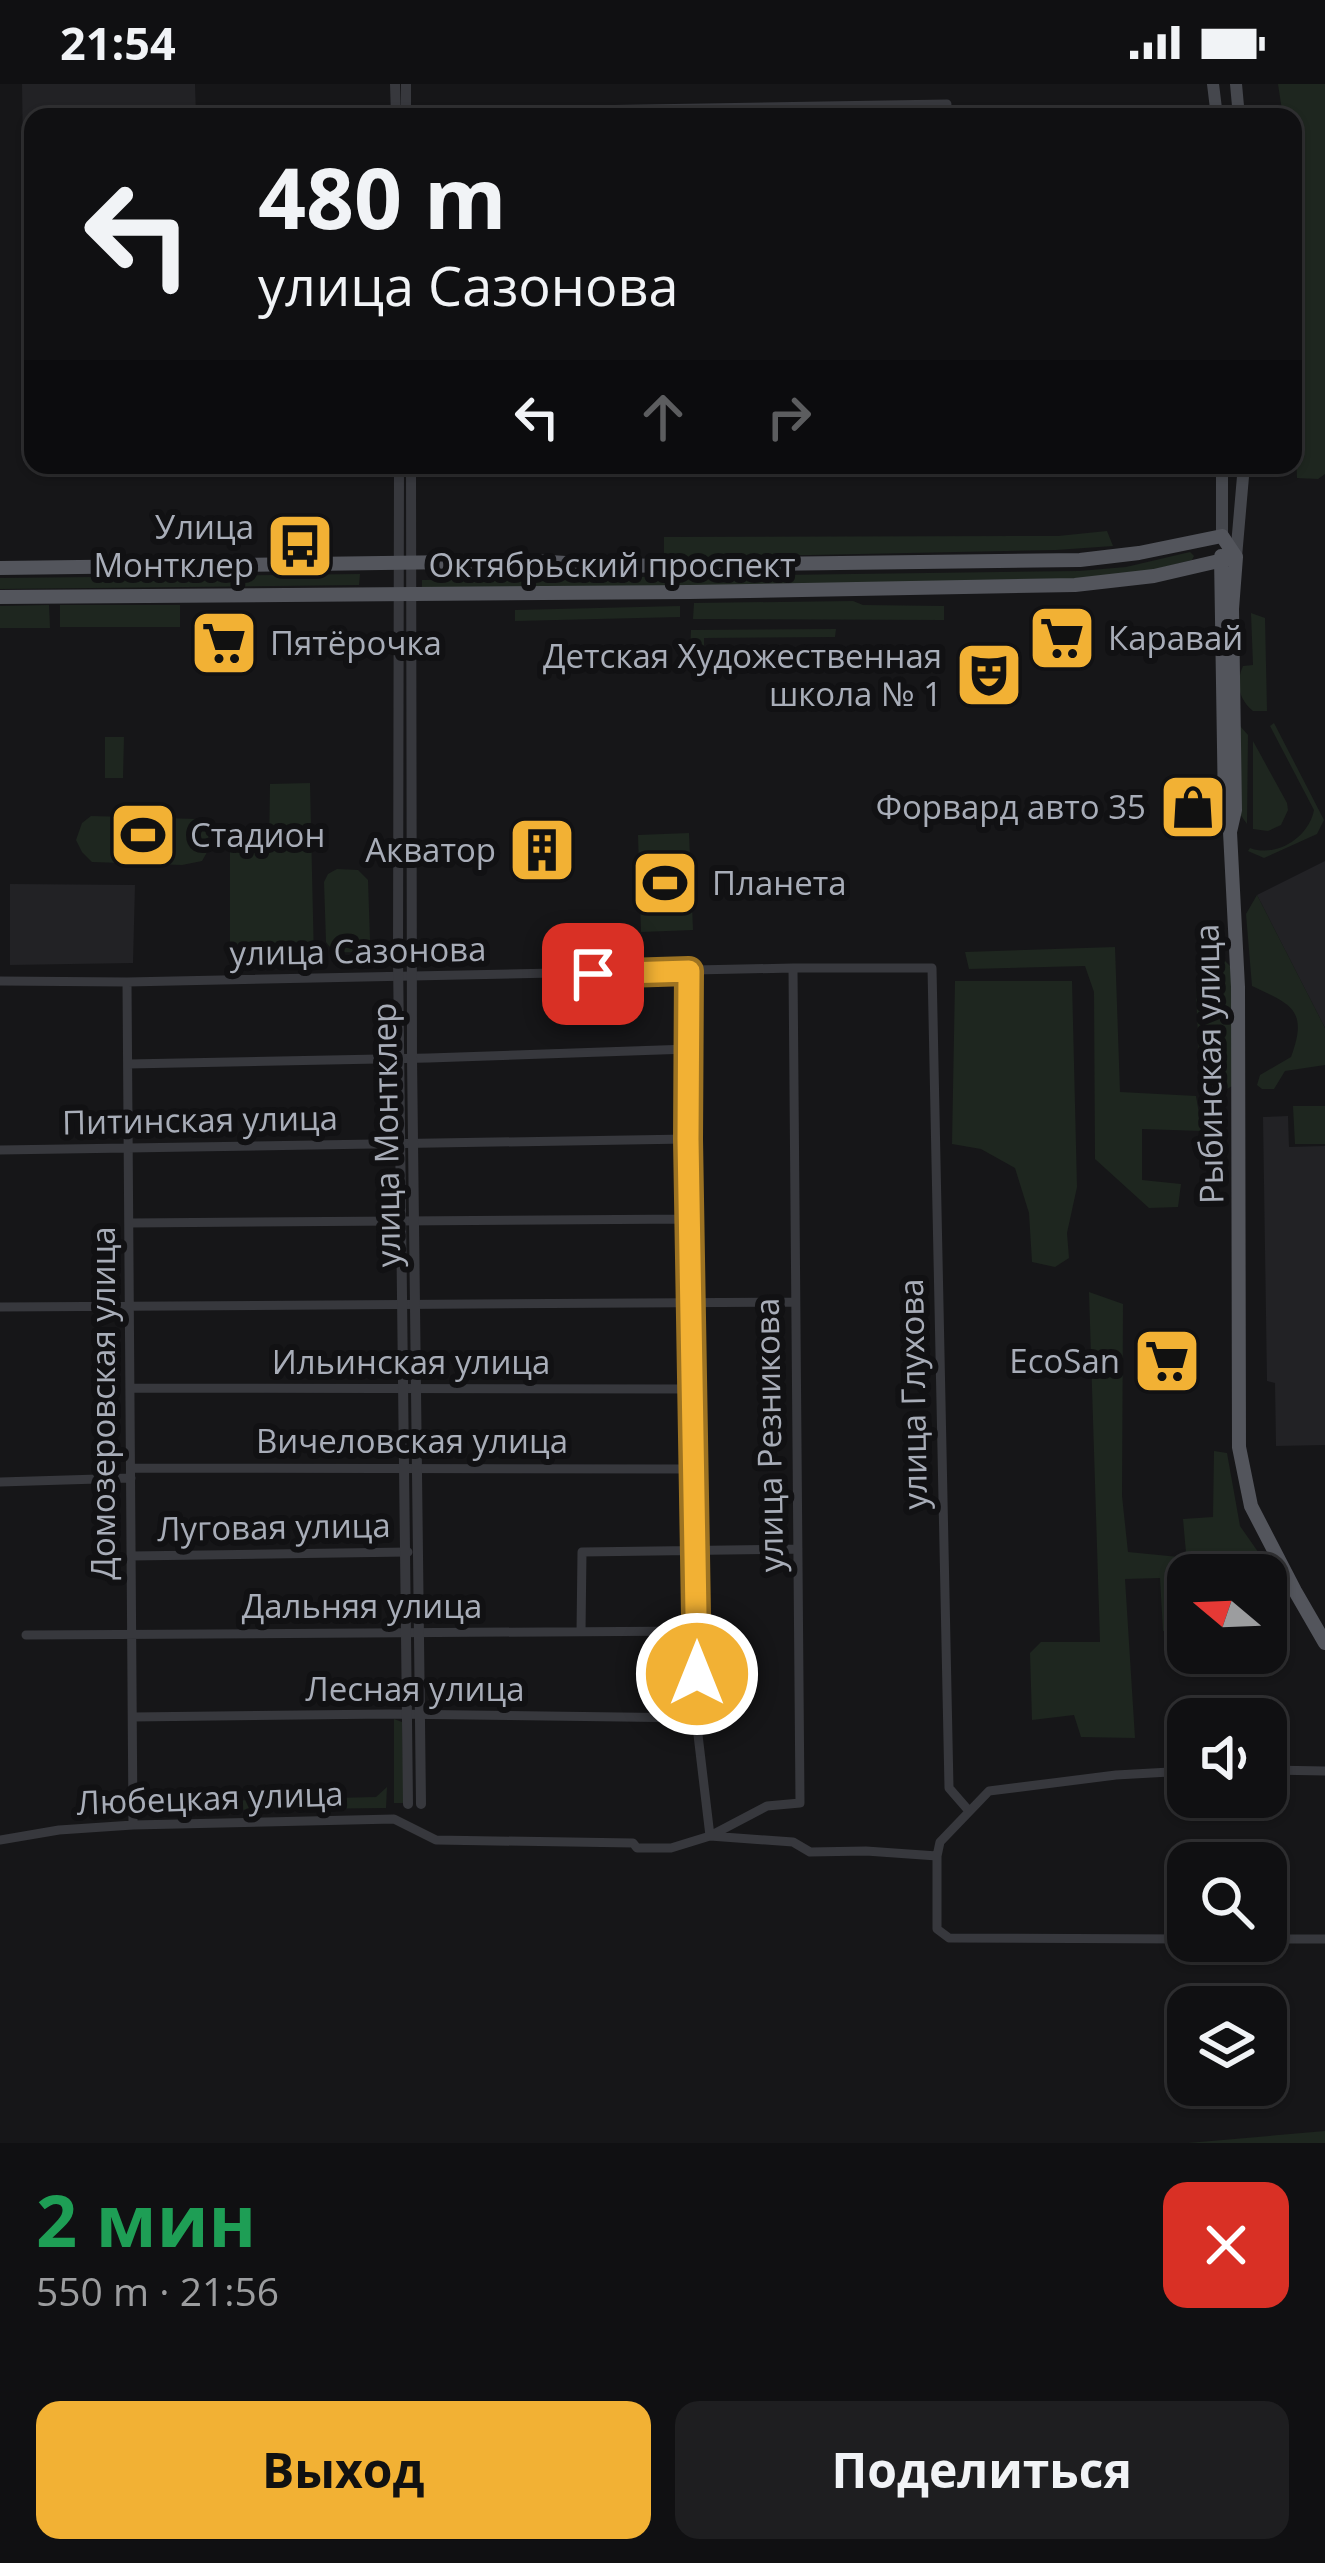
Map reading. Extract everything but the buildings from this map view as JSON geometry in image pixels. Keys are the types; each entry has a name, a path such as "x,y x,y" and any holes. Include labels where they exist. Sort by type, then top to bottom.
{"main road":[{"path":"1222,474 1222,536 1228,559"},
{"name":"Рыбинская улица","path":"1244,474 1228,559 1234,809 1230,832 1238,987 1239,1447 1251,1507 1325,1643"},
{"name":"Октябрьский проспект","path":"0,568 1080,560 1222,536"},
{"name":"Октябрьский проспект","path":"0,597 1075,585 1154,576 1228,559"}],"street":[{"path":"765,108 946,104"},
{"name":"улица Монтклер","path":"400,474 406,563"},
{"name":"улица Монтклер","path":"411,474 405,593 405,977 415,1804"},
{"name":"улица Резникова","path":"710,1835 767,1806 800,1803 793,968"},
{"name":"улица Сазонова","path":"0,981 932,968"},
{"name":"улица Глухова","path":"932,968 949,1788 969,1811"},
{"path":"689,971 696,1718 710,1835 793,1842 810,1852 937,1856"},
{"name":"Домозеровская улица","path":"127,982 133,1825"},
{"path":"128,1064 689,1049"},
{"name":"Питинская улица","path":"0,1150 688,1139"},
{"path":"130,1223 690,1219"},
{"path":"0,1307 794,1302"},
{"name":"Ильинская улица","path":"130,1388 693,1389"},
{"name":"Вичеловская улица","path":"0,1482 131,1473 694,1469"},
{"path":"581,1632 581,1552 798,1550"},
{"name":"Луговая улица","path":"131,1556 411,1552"},
{"name":"Дальняя улица","path":"26,1635 697,1631"},
{"name":"Лесная улица","path":"133,1717 696,1718"},
{"path":"1287,1771 1325,1772"},
{"path":"1167,1772 989,1791 940,1842 937,1856 937,1930 949,1938 1167,1939"},
{"path":"394,1819 415,1804"},
{"name":"Любецкая улица","path":"0,1840 133,1825 394,1819 436,1840 632,1843 637,1848 671,1848 710,1835"},
{"path":"1287,1939 1325,1939"}],"shaded area":[{"path":"22,84 195,84 196,108 24,108 24,220"},
{"path":"1278,84 1325,84 1325,474 1318,479 1297,478 1302,474 1302,108 1282,108"},
{"path":"1107,531 1113,546 664,558 664,537 1058,536"},
{"path":"1190,552 1192,560 1132,575 1077,581 422,589 422,580 1079,571 1126,567"},
{"path":"360,574 359,585 0,589 0,578"},
{"path":"853,601 944,606 944,620 693,619 694,603"},
{"path":"49,605 50,628 0,628 0,606"},
{"path":"60,605 180,605 180,627 60,627"},
{"path":"680,606 680,617 515,621 515,610"},
{"path":"1251,613 1265,618 1267,711 1253,711 1240,691 1243,666 1253,665"},
{"path":"836,629 835,637 704,638 704,659 690,655 691,630"},
{"path":"1274,723 1324,820 1317,834 1264,858 1248,851 1290,843 1306,829 1314,810 1270,726"},
{"path":"1240,726 1248,735 1247,824 1240,814"},
{"path":"105,737 124,737 123,778 105,778"},
{"path":"1253,741 1287,803 1281,825 1268,831 1253,829"},
{"path":"310,783 314,961 230,962 230,848 269,850 270,784"},
{"name":"Стадион","path":"91,816 197,819 207,829 210,847 202,861 182,865 92,862 76,840 82,823"},
{"name":"Планета","path":"689,833 693,930 641,932 638,835"},
{"path":"1325,861 1325,1028 1257,895"},
{"path":"337,869 358,870 368,880 370,940 358,952 336,951 326,942 324,882"},
{"path":"10,884 135,885 133,963 10,965"},
{"path":"1257,895 1325,1028 1325,1065 1285,1071 1274,1089 1257,1085 1260,1075 1291,1057 1298,1028 1286,1004 1252,986 1246,914"},
{"path":"1115,947 1120,1092 1196,1096 1202,1131 1142,1129 1142,1180 1181,1184 1178,1207 1149,1208 1095,1159 1094,992 1085,966 969,969 965,952"},
{"path":"1222,958 1231,967 1234,985 1232,1086 1227,1089 1211,1078 1199,1056 1196,992 1206,972"},
{"path":"955,981 1072,981 1077,1187 1067,1233 1069,1258 1055,1267 1032,1262 1029,1213 1015,1168 981,1149 952,1144"},
{"path":"1293,1106 1325,1106 1325,1144 1295,1144"},
{"path":"1288,1116 1289,1147 1325,1146 1325,1445 1276,1446 1275,1383 1267,1381 1263,1117"},
{"path":"1089,1292 1123,1304 1122,1496 1128,1552 1167,1556 1167,1631 1163,1631 1160,1578 1125,1579 1135,1738 1081,1737 1074,1715 1032,1720 1030,1653 1041,1642 1100,1642"},
{"path":"1214,1451 1227,1453 1240,1526 1260,1554 1186,1554 1183,1519 1213,1517"},
{"path":"394,1719 402,1722 404,1803 394,1803"},
{"path":"387,1787 386,1808 136,1811 136,1803 376,1797"},
{"path":"1325,2131 1325,2143 1188,2143"}],"place":[{"name":"Улица Монтклер","path":"300,546"},
{"name":"Каравай","path":"1062,638"},
{"name":"Пятёрочка","path":"224,643"},
{"name":"Детская Художественная школа № 1","path":"989,675"},
{"name":"Форвард авто 35","path":"1193,807"},
{"name":"Стадион","path":"143,835"},
{"name":"Акватор","path":"542,850"},
{"name":"Планета","path":"665,883"},
{"name":"EcoSan","path":"1167,1361"}],"route":[{"path":"593,974 689,971 697,1674"}]}
